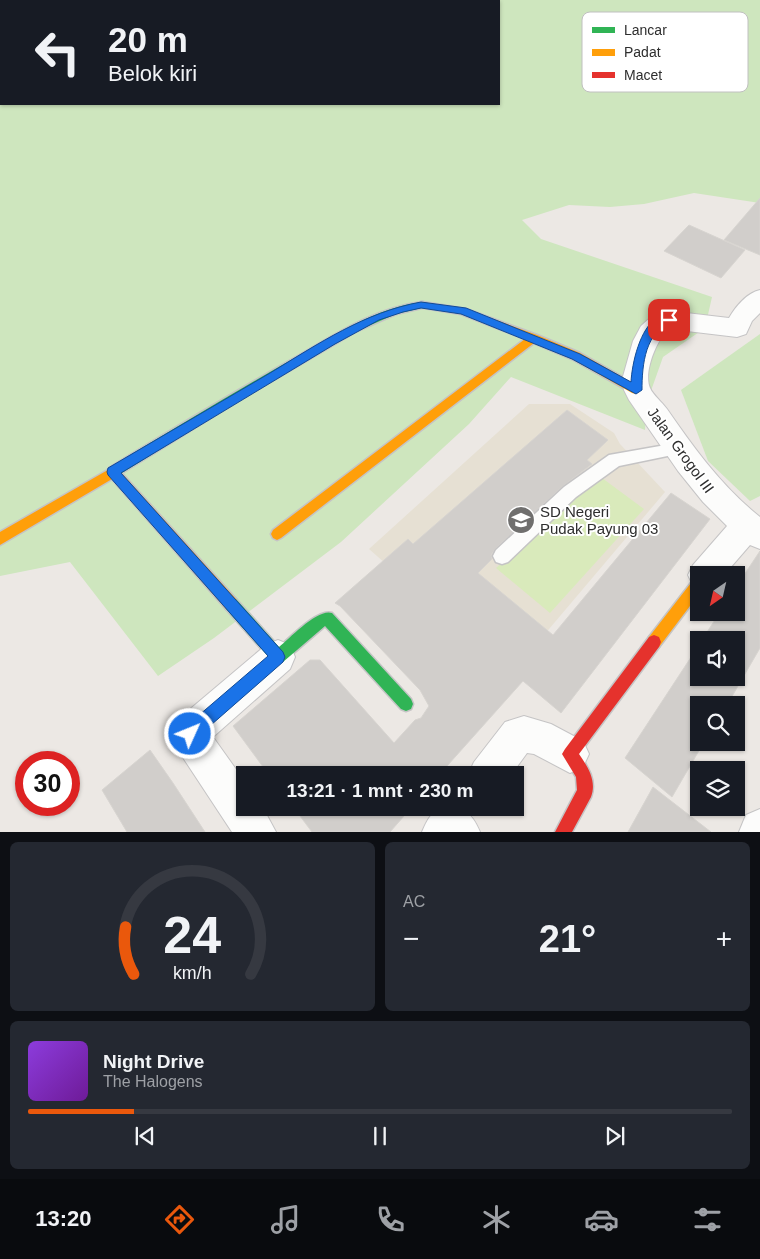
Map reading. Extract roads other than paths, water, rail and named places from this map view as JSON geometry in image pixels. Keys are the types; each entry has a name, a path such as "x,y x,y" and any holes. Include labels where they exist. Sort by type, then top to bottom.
{"street":[{"path":"749,328 742,317 760,298"},
{"path":"0,539 332,341 376,318 402,309 421,305 462,311 576,356 636,390 637,366 646,341 653,328 661,321 669,320 749,328"},
{"path":"277,534 534,338"},
{"name":"Jalan Grogol III","path":"636,390 652,410 677,449 723,506 754,530"},
{"path":"113,472 278,657"},
{"path":"714,566 754,530"},
{"path":"570,754 690,594"},
{"path":"256,832 190,734 278,657 323,619 327,618 406,704"},
{"path":"494,766 518,735 521,734 532,735 570,754 584,775 585,791 563,832"}],"lane":[{"path":"502,556 570,492 615,460 677,449"}],"place":[{"name":"SD Negeri Pudak Payung 03","path":"521,520"}]}
